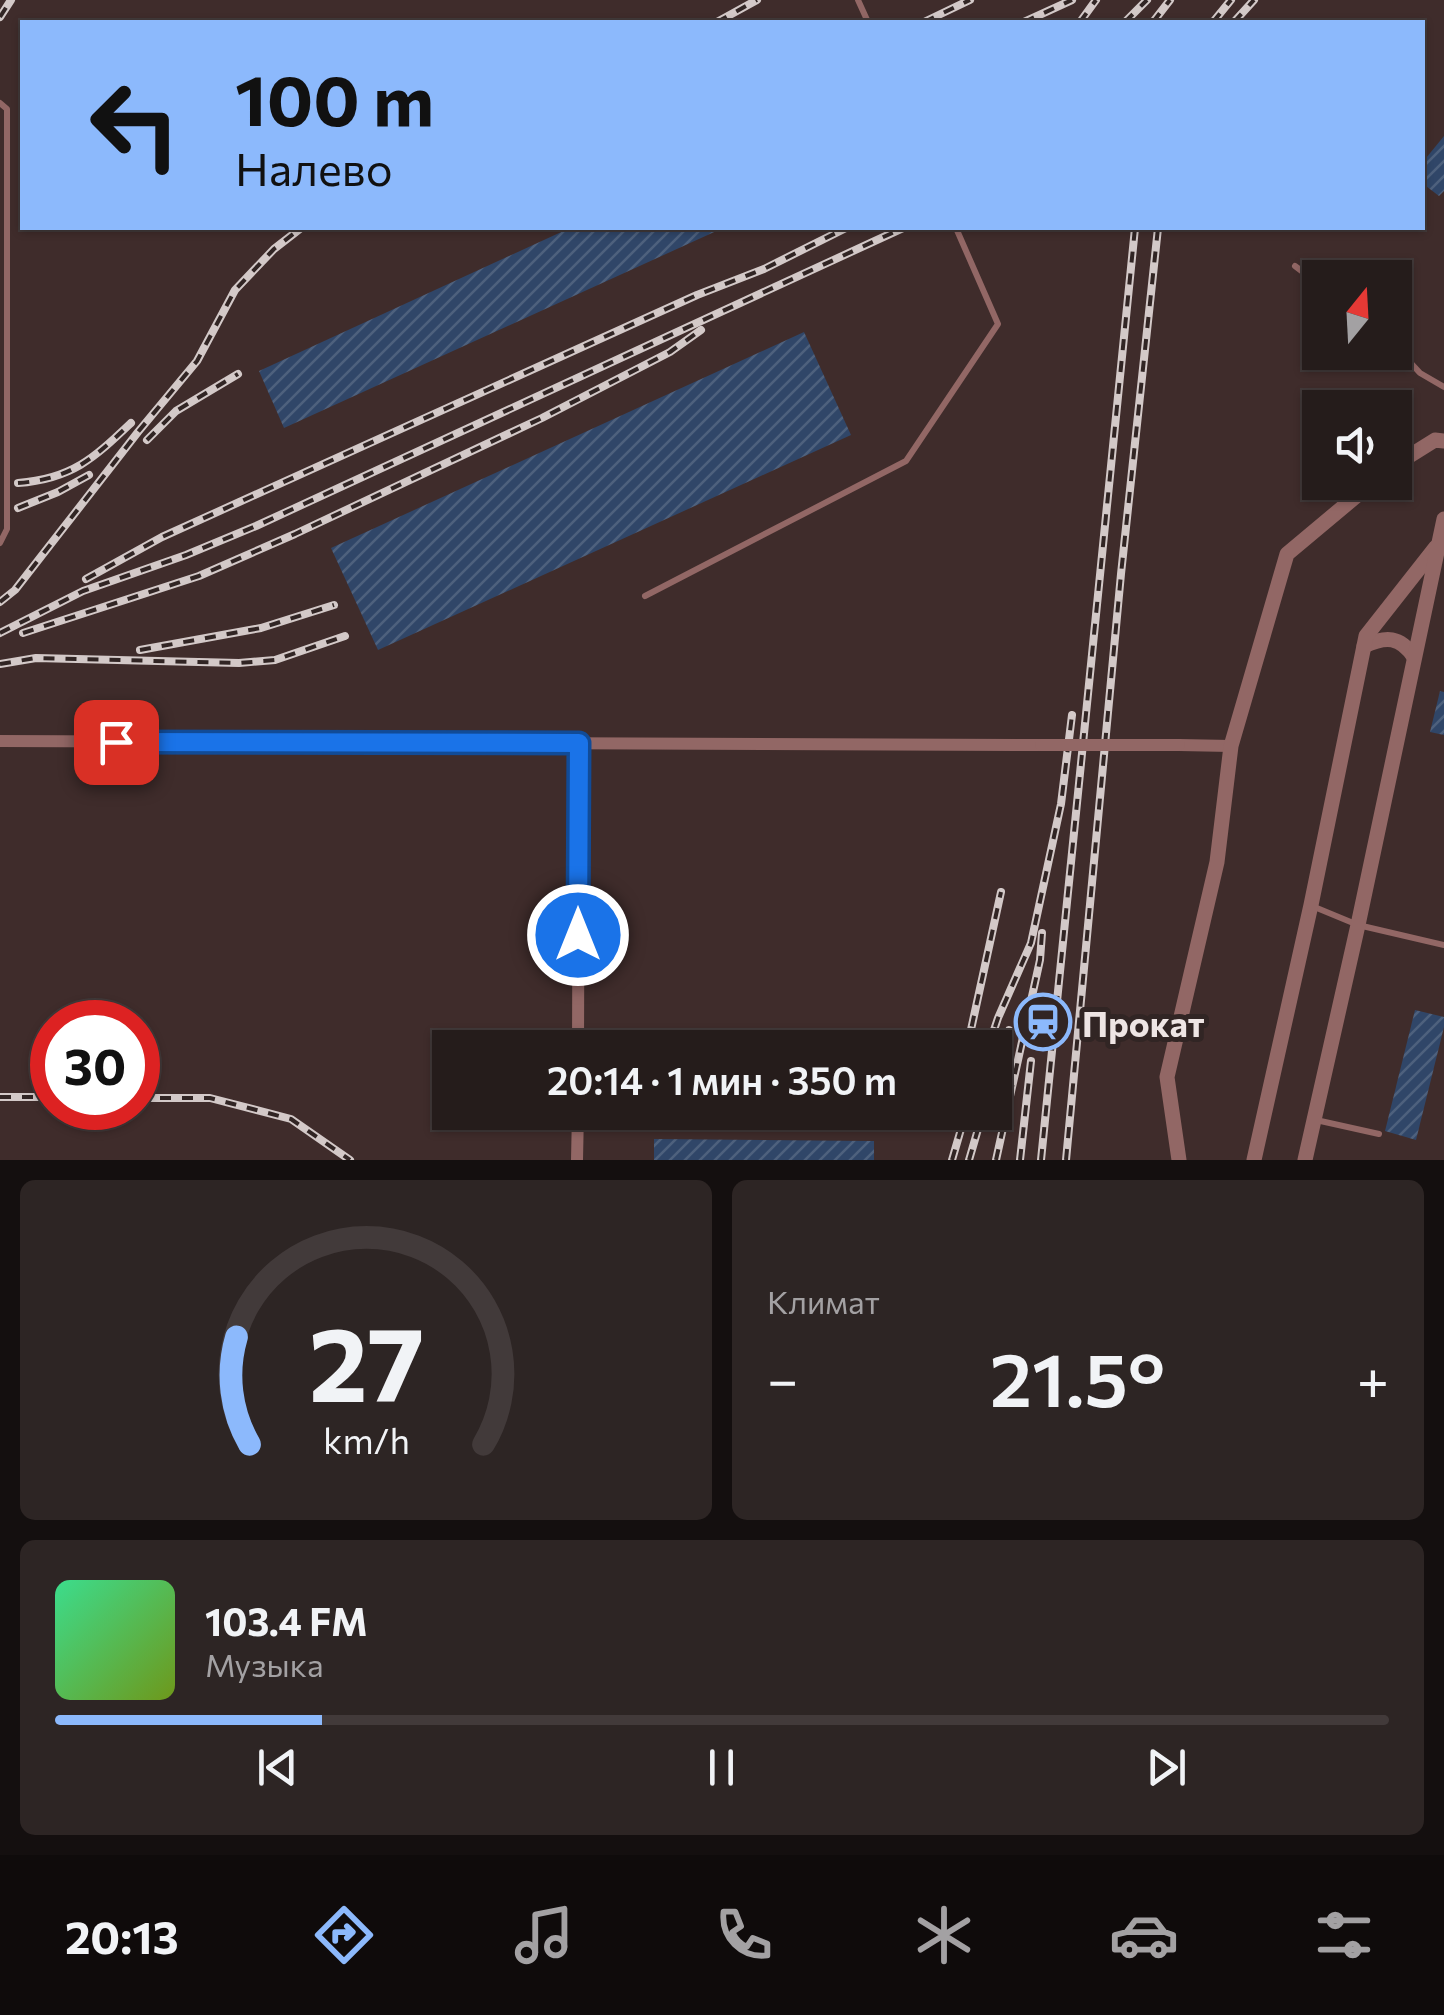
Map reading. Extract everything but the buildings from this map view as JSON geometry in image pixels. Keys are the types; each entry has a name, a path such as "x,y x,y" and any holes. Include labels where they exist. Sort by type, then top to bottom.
{"street":[{"path":"1412,454 1435,440 1444,441"},
{"path":"1179,1160 1168,1077 1217,862 1231,746 1286,554 1350,500"},
{"path":"1304,1160 1444,519"},
{"path":"1254,1160 1366,636 1438,544"},
{"path":"1364,646 1378,640 1394,640 1406,644 1414,657"},
{"path":"0,741 1231,746"},
{"path":"578,1030 579,743"},
{"path":"578,1130 578,1160"}],"lane":[{"path":"0,103 7,109 7,528 0,543"},
{"path":"645,596 906,461 998,324 957,230"},
{"path":"1295,266 1302,271"},
{"path":"1412,364 1444,387"},
{"path":"1311,905 1358,925 1444,945"},
{"path":"1314,1120 1379,1134"}],"shaded area":[{"path":"0,0 1444,0 1444,1160 0,1160"}],"railway":[{"path":"0,17 11,0"},
{"path":"721,20 757,0"},
{"path":"928,20 970,0"},
{"path":"1028,20 1072,0"},
{"path":"1081,20 1096,0"},
{"path":"1127,20 1147,0"},
{"path":"1155,20 1170,0"},
{"path":"1215,20 1231,0"},
{"path":"1236,20 1254,0"},
{"path":"0,602 15,590 197,361 235,290 298,230"},
{"path":"86,579 162,537 697,295 764,269 842,230"},
{"path":"0,633 83,591 256,526 899,230"},
{"path":"1041,1160 1135,230"},
{"path":"1066,1160 1158,230"},
{"path":"23,633 199,576 295,534 542,418 670,352 701,330"},
{"path":"147,440 176,411 238,374"},
{"path":"18,483 53,477 81,465 131,423"},
{"path":"18,508 89,475"},
{"path":"140,650 261,628 334,605"},
{"path":"0,664 36,658 239,663 275,660 345,636"},
{"path":"994,1030 1031,943 1061,804 1072,715"},
{"path":"971,1030 1001,892"},
{"path":"996,1160 1040,960 1042,933"},
{"path":"1020,1160 1031,1061"},
{"path":"0,1097 30,1097"},
{"path":"160,1098 210,1098 291,1119 350,1160"},
{"path":"952,1160 961,1130"},
{"path":"969,1160 978,1130"}],"place":[{"name":"Прокат","path":"1043,1022"}],"route":[{"path":"116,742 579,743 578,935"}]}
